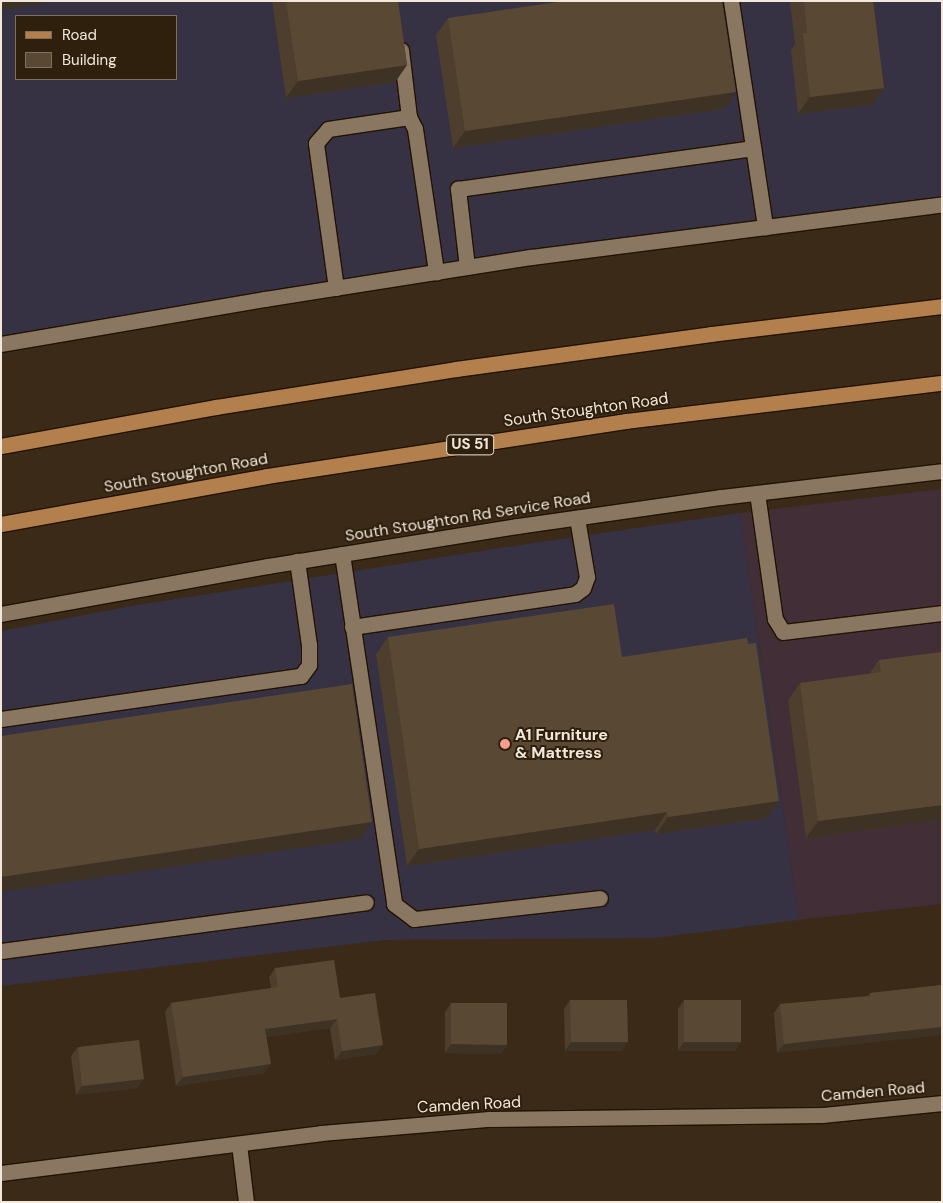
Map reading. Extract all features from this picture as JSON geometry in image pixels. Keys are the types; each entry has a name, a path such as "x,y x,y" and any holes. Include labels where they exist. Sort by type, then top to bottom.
{"main road":[{"path":"1,446 216,408 456,369 711,334 942,306"},
{"name":"South Stoughton Road","path":"1,524 267,476 626,421 942,383"}],"street":[{"path":"731,1 764,227"},
{"path":"399,40 409,117 415,129 436,272"},
{"path":"336,288 316,143 328,129 409,117"},
{"path":"467,267 458,189 753,148"},
{"path":"1,344 467,267 942,204"},
{"name":"South Stoughton Rd Service Road","path":"1,614 296,561 577,518 757,493 942,471"},
{"path":"757,493 775,619 783,632 942,613"},
{"path":"352,627 575,594 583,588 587,577 577,518"},
{"path":"342,554 394,904 414,919 600,898"},
{"path":"1,719 301,676 309,665 309,644 296,561"},
{"path":"1,951 366,902"},
{"name":"Camden Road","path":"1,1173 321,1133 489,1119 822,1115 942,1103"},
{"path":"239,1144 246,1202"}],"shaded area":[{"path":"1,1 942,1 942,204 531,257 1,344"},
{"path":"942,489 942,904 799,920 740,513"},
{"path":"740,513 799,920 655,938 385,940 1,986 1,631 131,606 533,543"}],"building":[{"path":"286,1 398,1 407,65 298,81"},
{"path":"564,1 722,1 736,92 465,131 448,18"},
{"path":"804,1 873,1 884,88 810,97 803,33 807,33"},
{"name":"A1 Furniture & Mattress","path":"614,604 622,657 747,638 748,644 756,643 779,801 668,817 667,812 419,849 388,637"},
{"path":"942,652 942,805 818,821 800,683 881,672 879,660"},
{"path":"352,684 372,822 1,877 1,736"},
{"path":"334,960 340,998 375,993 383,1045 342,1051 337,1019 265,1029 271,1064 183,1077 171,1003 278,987 275,968"},
{"path":"942,985 942,1027 784,1044 780,1004 871,996 870,993"},
{"path":"570,1000 627,1000 628,1042 571,1042"},
{"path":"684,1000 741,1000 741,1042 684,1042"},
{"path":"451,1003 507,1003 507,1045 451,1044"},
{"path":"139,1040 144,1079 82,1086 78,1047"}],"place":[{"name":"A1 Furniture & Mattress","path":"505,744"}]}
